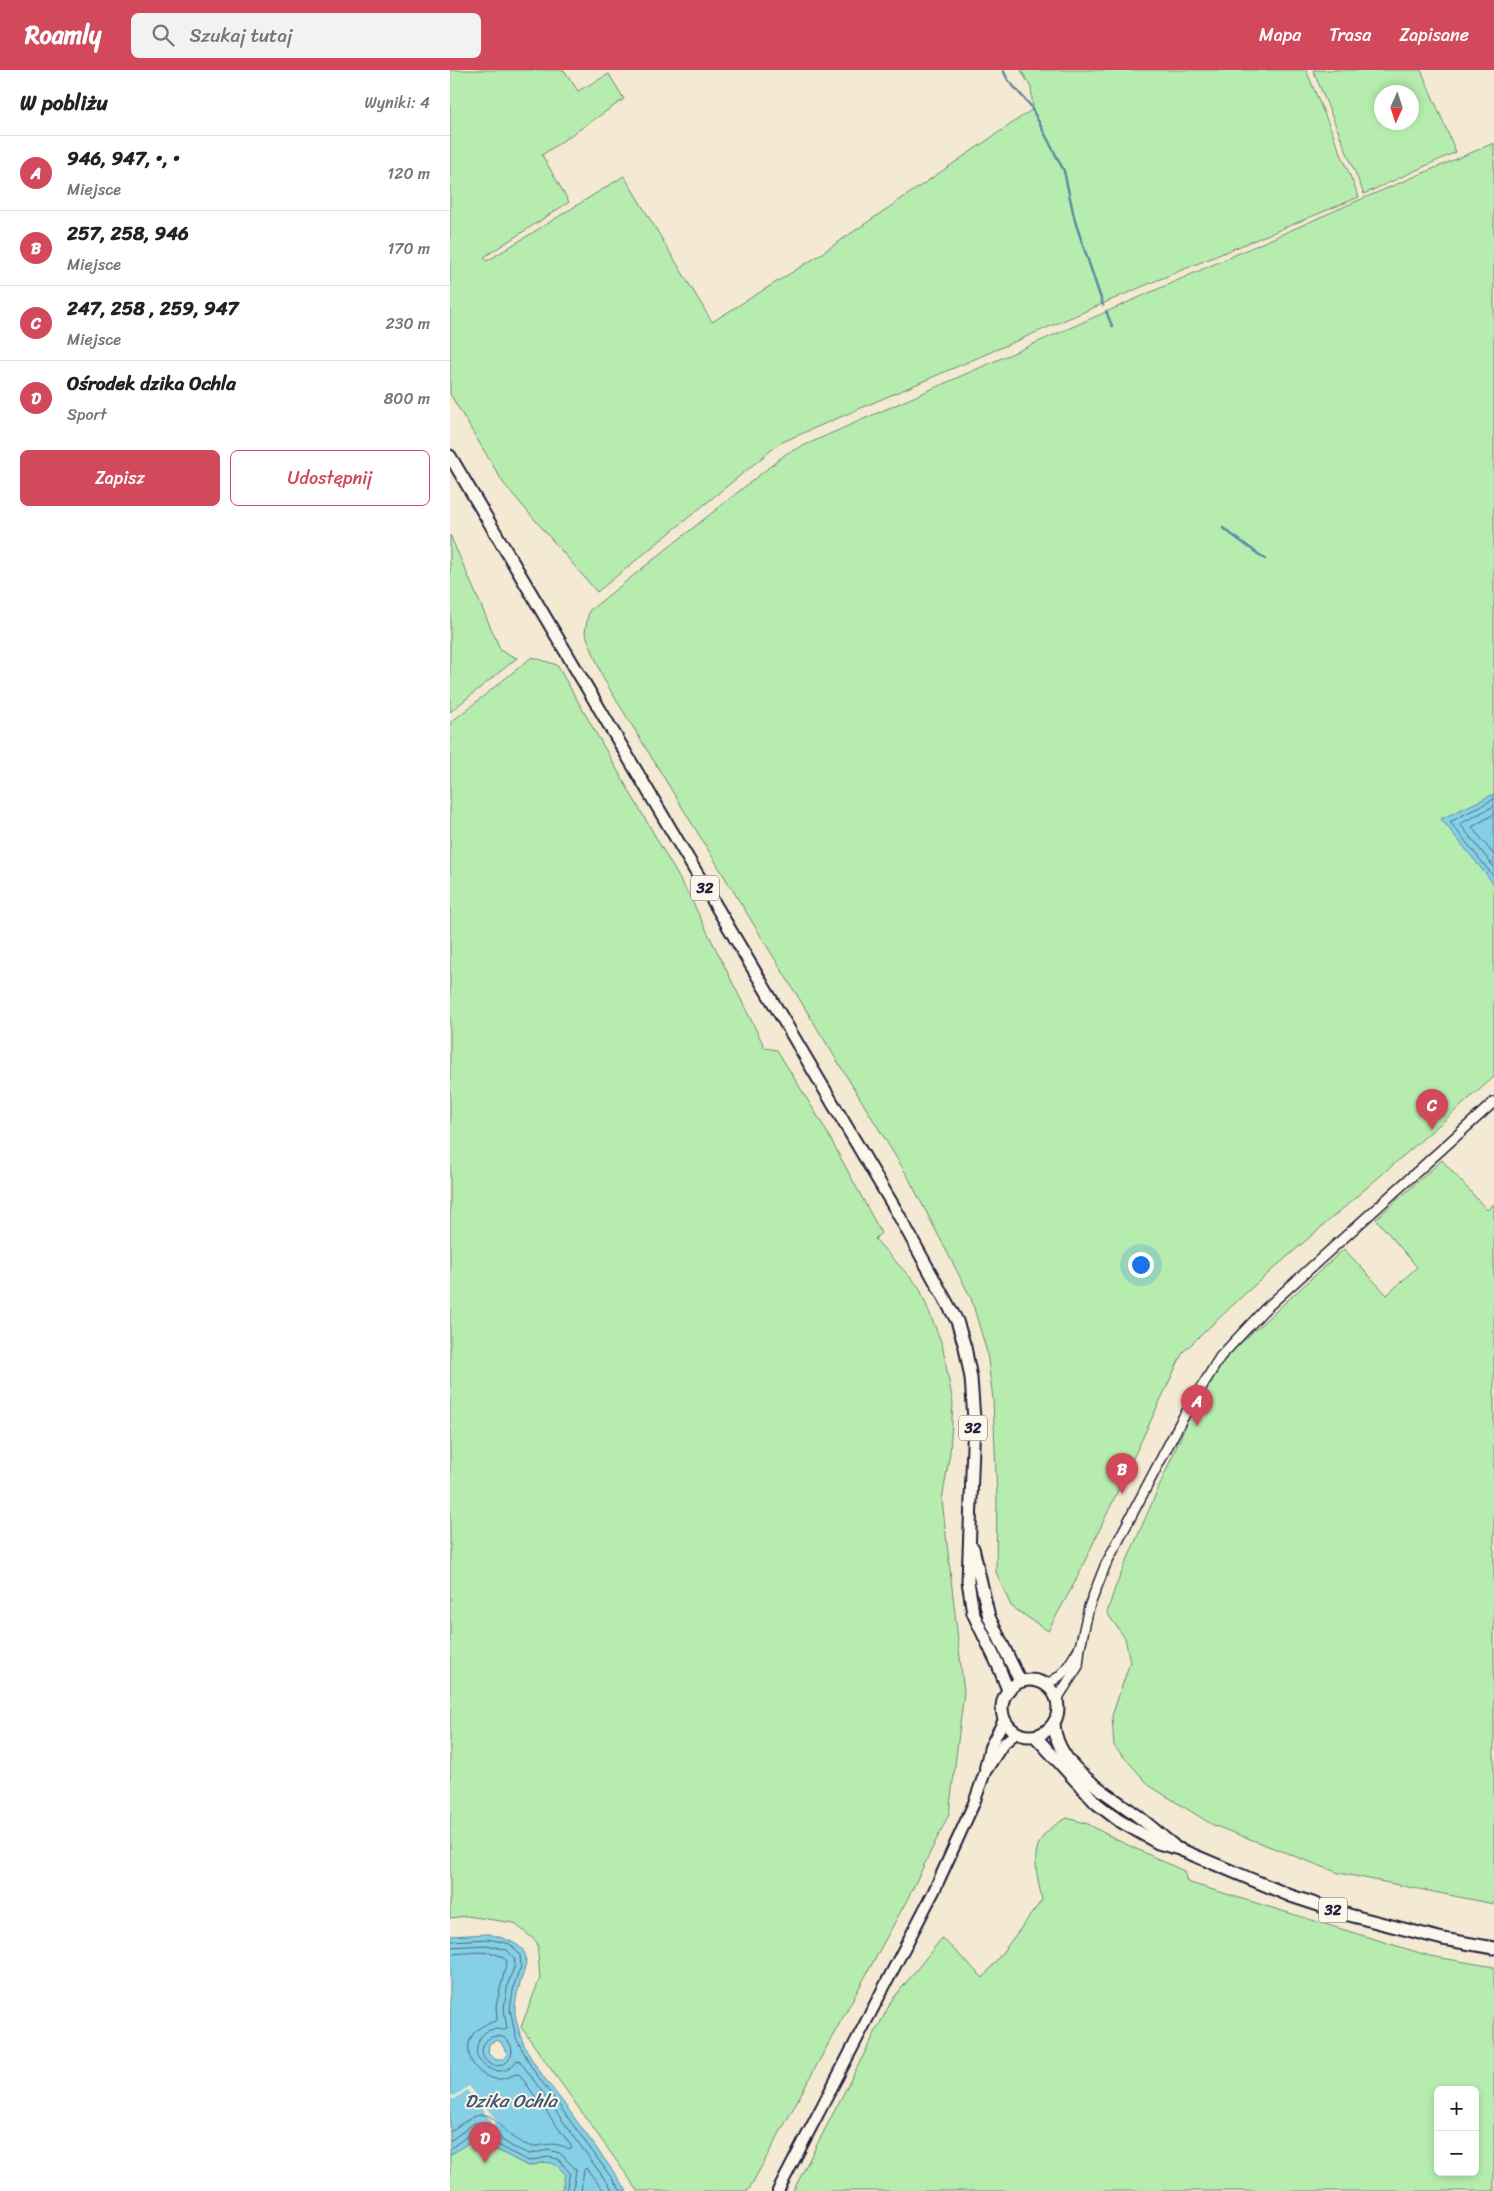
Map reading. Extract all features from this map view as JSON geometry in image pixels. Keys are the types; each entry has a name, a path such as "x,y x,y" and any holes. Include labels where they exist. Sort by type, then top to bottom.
{"main road":[{"name":"32","path":"450,456 897,1212 958,1321 971,1378 974,1418 968,1581 973,1613 1008,1690"},
{"name":"32","path":"970,1536 989,1617 1020,1681"},
{"path":"778,2191 934,1891 971,1809 985,1772 990,1747 1004,1720 1002,1705 1008,1690 1020,1681 1028,1679 1044,1683 1055,1694 1058,1702"},
{"name":"32","path":"1058,1702 1058,1713 1054,1724 1056,1736 1062,1749 1088,1781 1132,1812 1179,1849"},
{"path":"1004,1720 1016,1733 1034,1736 1042,1734 1054,1724"},
{"path":"985,1772 1003,1744 1016,1733"},
{"name":"32","path":"1034,1736 1096,1803 1135,1831 1158,1843 1179,1849 1290,1896 1349,1915 1443,1939 1494,1948"}],"street":[{"path":"1058,1702 1059,1696 1078,1666 1080,1647 1089,1607 1105,1566 1181,1421 1220,1357 1264,1310 1494,1102"},
{"path":"1044,1683 1052,1682 1058,1678 1080,1647"}],"green space":[{"path":"450,70 564,70 578,91 609,74 624,99 542,155 569,202 484,257 487,261 624,176 712,322 815,258 1033,109 1031,88 1021,70 1306,70 1359,197 1153,282 780,443 597,592 504,484 450,394"},
{"path":"1313,70 1421,70 1456,152 1364,194"},
{"path":"1494,143 1494,1077 1249,1290 1183,1352 1075,1582 1048,1631 1011,1606 996,1572 997,1498 993,1399 987,1352 971,1298 907,1175 603,678 585,632 589,611 787,453 1357,201"},
{"path":"450,535 501,651 517,658 450,712"},
{"path":"532,657 557,665 690,897 765,1048 777,1050 823,1125 881,1233 875,1239 919,1287 942,1344 953,1403 950,1453 942,1500 964,1692 949,1814 907,1900 748,2191 638,2191 521,2027 540,1978 537,1942 514,1923 467,1916 450,1918 450,723"},
{"path":"1442,1160 1487,1210 1494,1204 1494,1904 1339,1873 1213,1825 1150,1786 1114,1746 1112,1716 1130,1662 1125,1638 1107,1613 1115,1588 1209,1372 1344,1249 1387,1295 1417,1267 1376,1219"},
{"path":"1067,1818 1088,1824 1117,1840 1184,1871 1187,1882 1430,1956 1494,1967 1494,2191 793,2191 892,2000 942,1938 983,1978 1042,1900 1037,1874 1036,1852 1039,1842 1045,1834"},
{"path":"483,2132 495,2149 528,2166 549,2162 556,2165 565,2173 563,2187 559,2191 450,2191 450,2155"}],"water":[{"path":"1494,794 1494,884 1441,819"},
{"name":"Dzika Ochla","path":"488,1934 519,1946 524,1953 526,1961 517,1993 515,2010 523,2043 538,2069 627,2191 559,2191 563,2187 565,2174 556,2165 549,2162 528,2166 495,2149 483,2133 450,2155 450,1936","holes":["496,2040 501,2042 507,2054 498,2060 488,2053 489,2044"]}],"pier":[{"path":"469,2086 497,2121 481,2134 479,2132 492,2122 467,2090 455,2099 450,2098 450,2095 455,2096"}],"waterway":[{"path":"1003,70 1008,80 1030,105 1064,171 1075,221 1103,305"},
{"path":"1106,311 1112,326"},
{"path":"1223,528 1265,559"}],"place":[{"name":"247, 258 , 259, 947","path":"1432,1130"},
{"name":"946, 947, •, •","path":"1197,1426"},
{"name":"257, 258, 946","path":"1122,1494"},
{"name":"Ośrodek dzika Ochla","path":"485,2163"}]}
